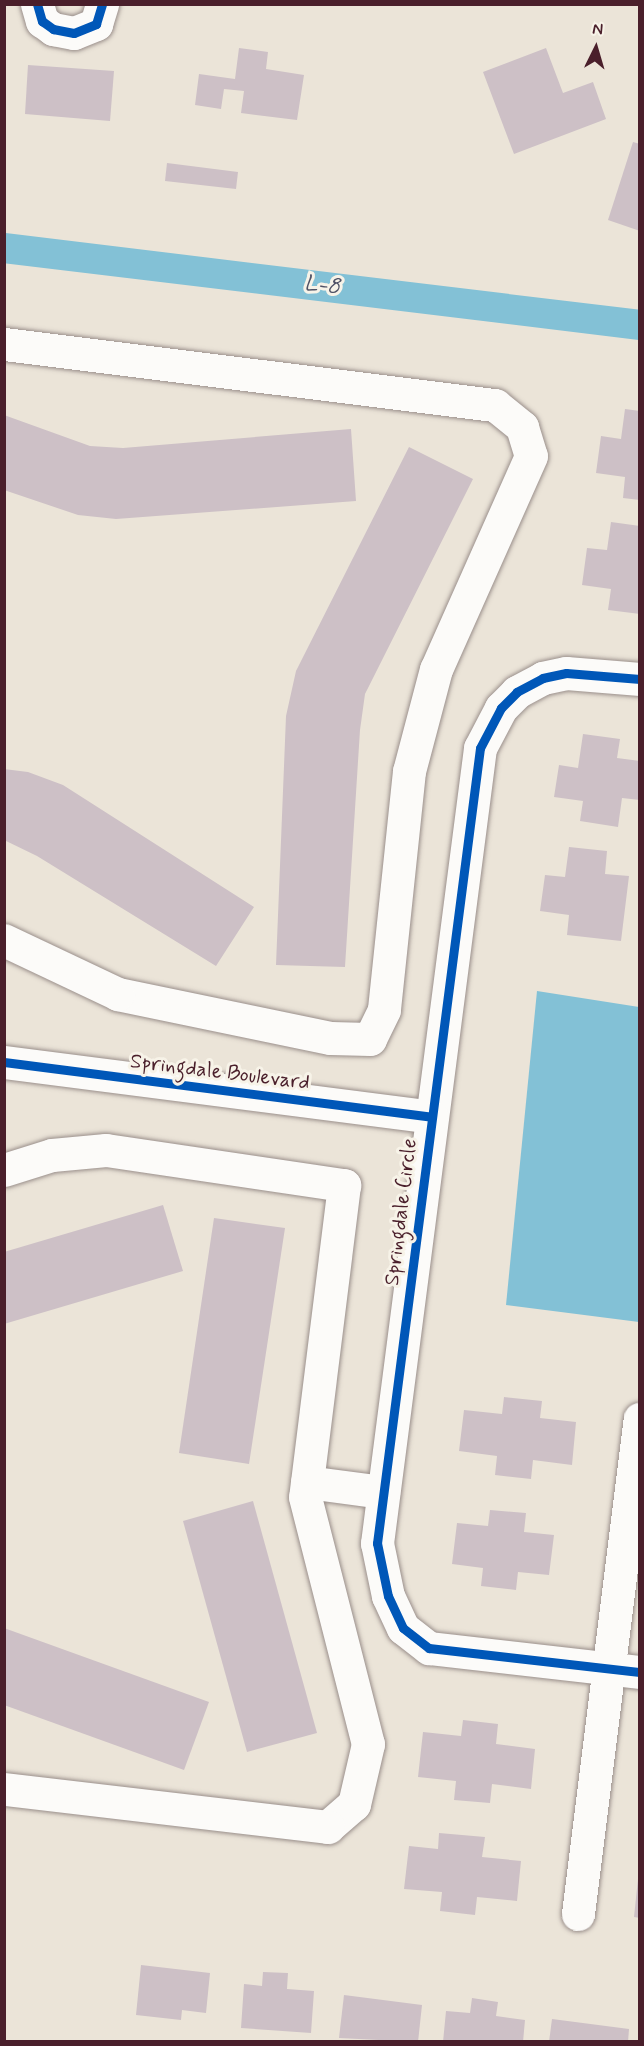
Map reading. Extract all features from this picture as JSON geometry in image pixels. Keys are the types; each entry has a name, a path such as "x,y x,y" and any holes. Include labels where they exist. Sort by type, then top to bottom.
{"street":[{"path":"37,4 42,21 52,29 74,33 96,24 102,4"},
{"path":"4,344 495,405 522,427 531,456 436,669 409,771 384,1010 370,1039 330,1038 118,994 4,940"},
{"name":"Springdale Circle","path":"625,1670 429,1648 403,1628 388,1596 377,1543 480,748 488,726 517,692 543,678 566,674 639,680"},
{"name":"Springdale Boulevard","path":"4,1062 431,1117"},
{"path":"4,1170 52,1155 106,1150 344,1185 305,1497 368,1744 354,1804 328,1827 4,1789"},
{"path":"578,1914 625,1670 639,1419"},
{"path":"307,1482 384,1492"}],"water":[{"path":"537,991 639,1007 639,1322 506,1305"}],"building":[{"path":"239,48 268,52 266,69 304,75 297,120 241,113 244,91 224,89 221,109 195,105 199,74 235,79"},
{"path":"546,48 563,93 593,82 606,119 514,154 483,72"},
{"path":"28,65 114,71 110,121 25,114"},
{"path":"633,142 640,144 640,231 608,220"},
{"path":"167,163 238,172 236,189 165,181"},
{"path":"625,409 640,411 640,500 623,498 625,477 596,473 601,436 621,439"},
{"path":"4,415 90,446 123,448 351,429 356,501 116,519 78,515 4,490"},
{"path":"409,447 473,479 365,694 360,730 345,967 276,965 286,716 296,671"},
{"path":"611,522 640,526 640,614 608,610 611,589 582,585 587,548 607,550"},
{"path":"583,734 620,739 617,758 640,761 640,800 622,798 618,827 580,821 583,801 554,797 559,765 578,768"},
{"path":"4,769 28,772 63,785 254,907 216,966 37,856 4,840"},
{"path":"569,847 607,851 605,874 629,876 621,941 567,935 569,915 540,911 545,875 565,877"},
{"path":"163,1205 183,1271 4,1324 4,1252"},
{"path":"214,1218 285,1228 249,1464 179,1453"},
{"path":"504,1397 542,1401 540,1418 576,1422 572,1465 533,1460 531,1479 495,1475 497,1456 459,1451 464,1410 502,1414"},
{"path":"253,1501 317,1733 247,1752 183,1521"},
{"path":"490,1510 526,1513 524,1532 554,1535 549,1575 518,1572 516,1590 481,1586 483,1568 452,1564 457,1523 488,1526"},
{"path":"4,1628 209,1702 184,1770 4,1705"},
{"path":"463,1720 498,1724 496,1744 535,1749 531,1789 492,1784 490,1803 454,1800 456,1781 418,1777 423,1732 461,1736"},
{"path":"439,1833 485,1837 482,1857 521,1861 517,1901 477,1897 475,1915 440,1911 442,1892 404,1889 409,1846 438,1849"},
{"path":"638,1879 640,1879 640,1918 634,1917"},
{"path":"141,1965 210,1973 206,2013 182,2010 181,2020 136,2015"},
{"path":"263,1972 288,1973 287,1989 314,1991 311,2033 241,2028 244,1984 262,1986"},
{"path":"344,1995 422,2005 418,2042 339,2038"},
{"path":"472,1998 498,2002 496,2016 525,2020 523,2042 443,2042 446,2011 470,2013"},
{"path":"552,2019 629,2029 628,2042 549,2042"}],"waterway":[{"name":"L-8","path":"4,248 640,325"}],"cycle path":[{"path":"37,4 42,21 53,29 74,33 96,24 102,4"},
{"path":"640,679 566,673 543,678 517,692 501,708 480,748 377,1543 388,1596 403,1628 429,1648 640,1672"},
{"path":"4,1062 431,1117"}]}
